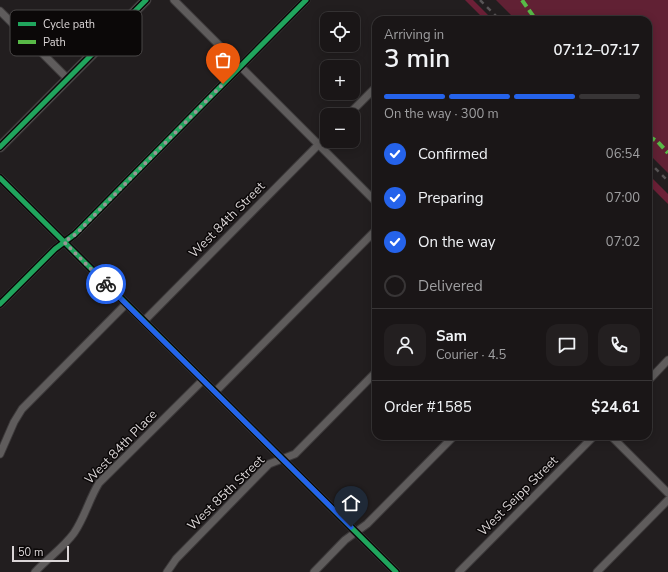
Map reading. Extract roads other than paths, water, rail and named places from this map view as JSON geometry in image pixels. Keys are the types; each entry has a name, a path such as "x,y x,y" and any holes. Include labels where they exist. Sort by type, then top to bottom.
{"street":[{"path":"136,10 146,0"},
{"path":"174,0 372,198"},
{"path":"0,304 55,249 76,234 306,0"},
{"path":"0,11 10,21"},
{"path":"45,56 68,79"},
{"path":"0,147 91,56"},
{"path":"355,108 372,91"},
{"name":"West 84th Street","path":"144,321 318,145"},
{"path":"0,178 396,572"},
{"path":"215,392 372,234"},
{"path":"0,454 14,422 22,409 126,304"},
{"path":"652,376 668,360"},
{"name":"West 85th Street","path":"167,572 176,559 269,464 295,454 372,376"},
{"name":"West 84th Place","path":"35,572 74,534 83,519 92,495 99,483 203,380"},
{"path":"314,572 345,540 367,524 450,440"},
{"name":"West Seipp Street","path":"459,572 590,440"},
{"path":"615,440 668,493"},
{"path":"597,572 668,500"}],"railway":[{"path":"480,0 496,16"},
{"path":"652,165 668,181"}]}
